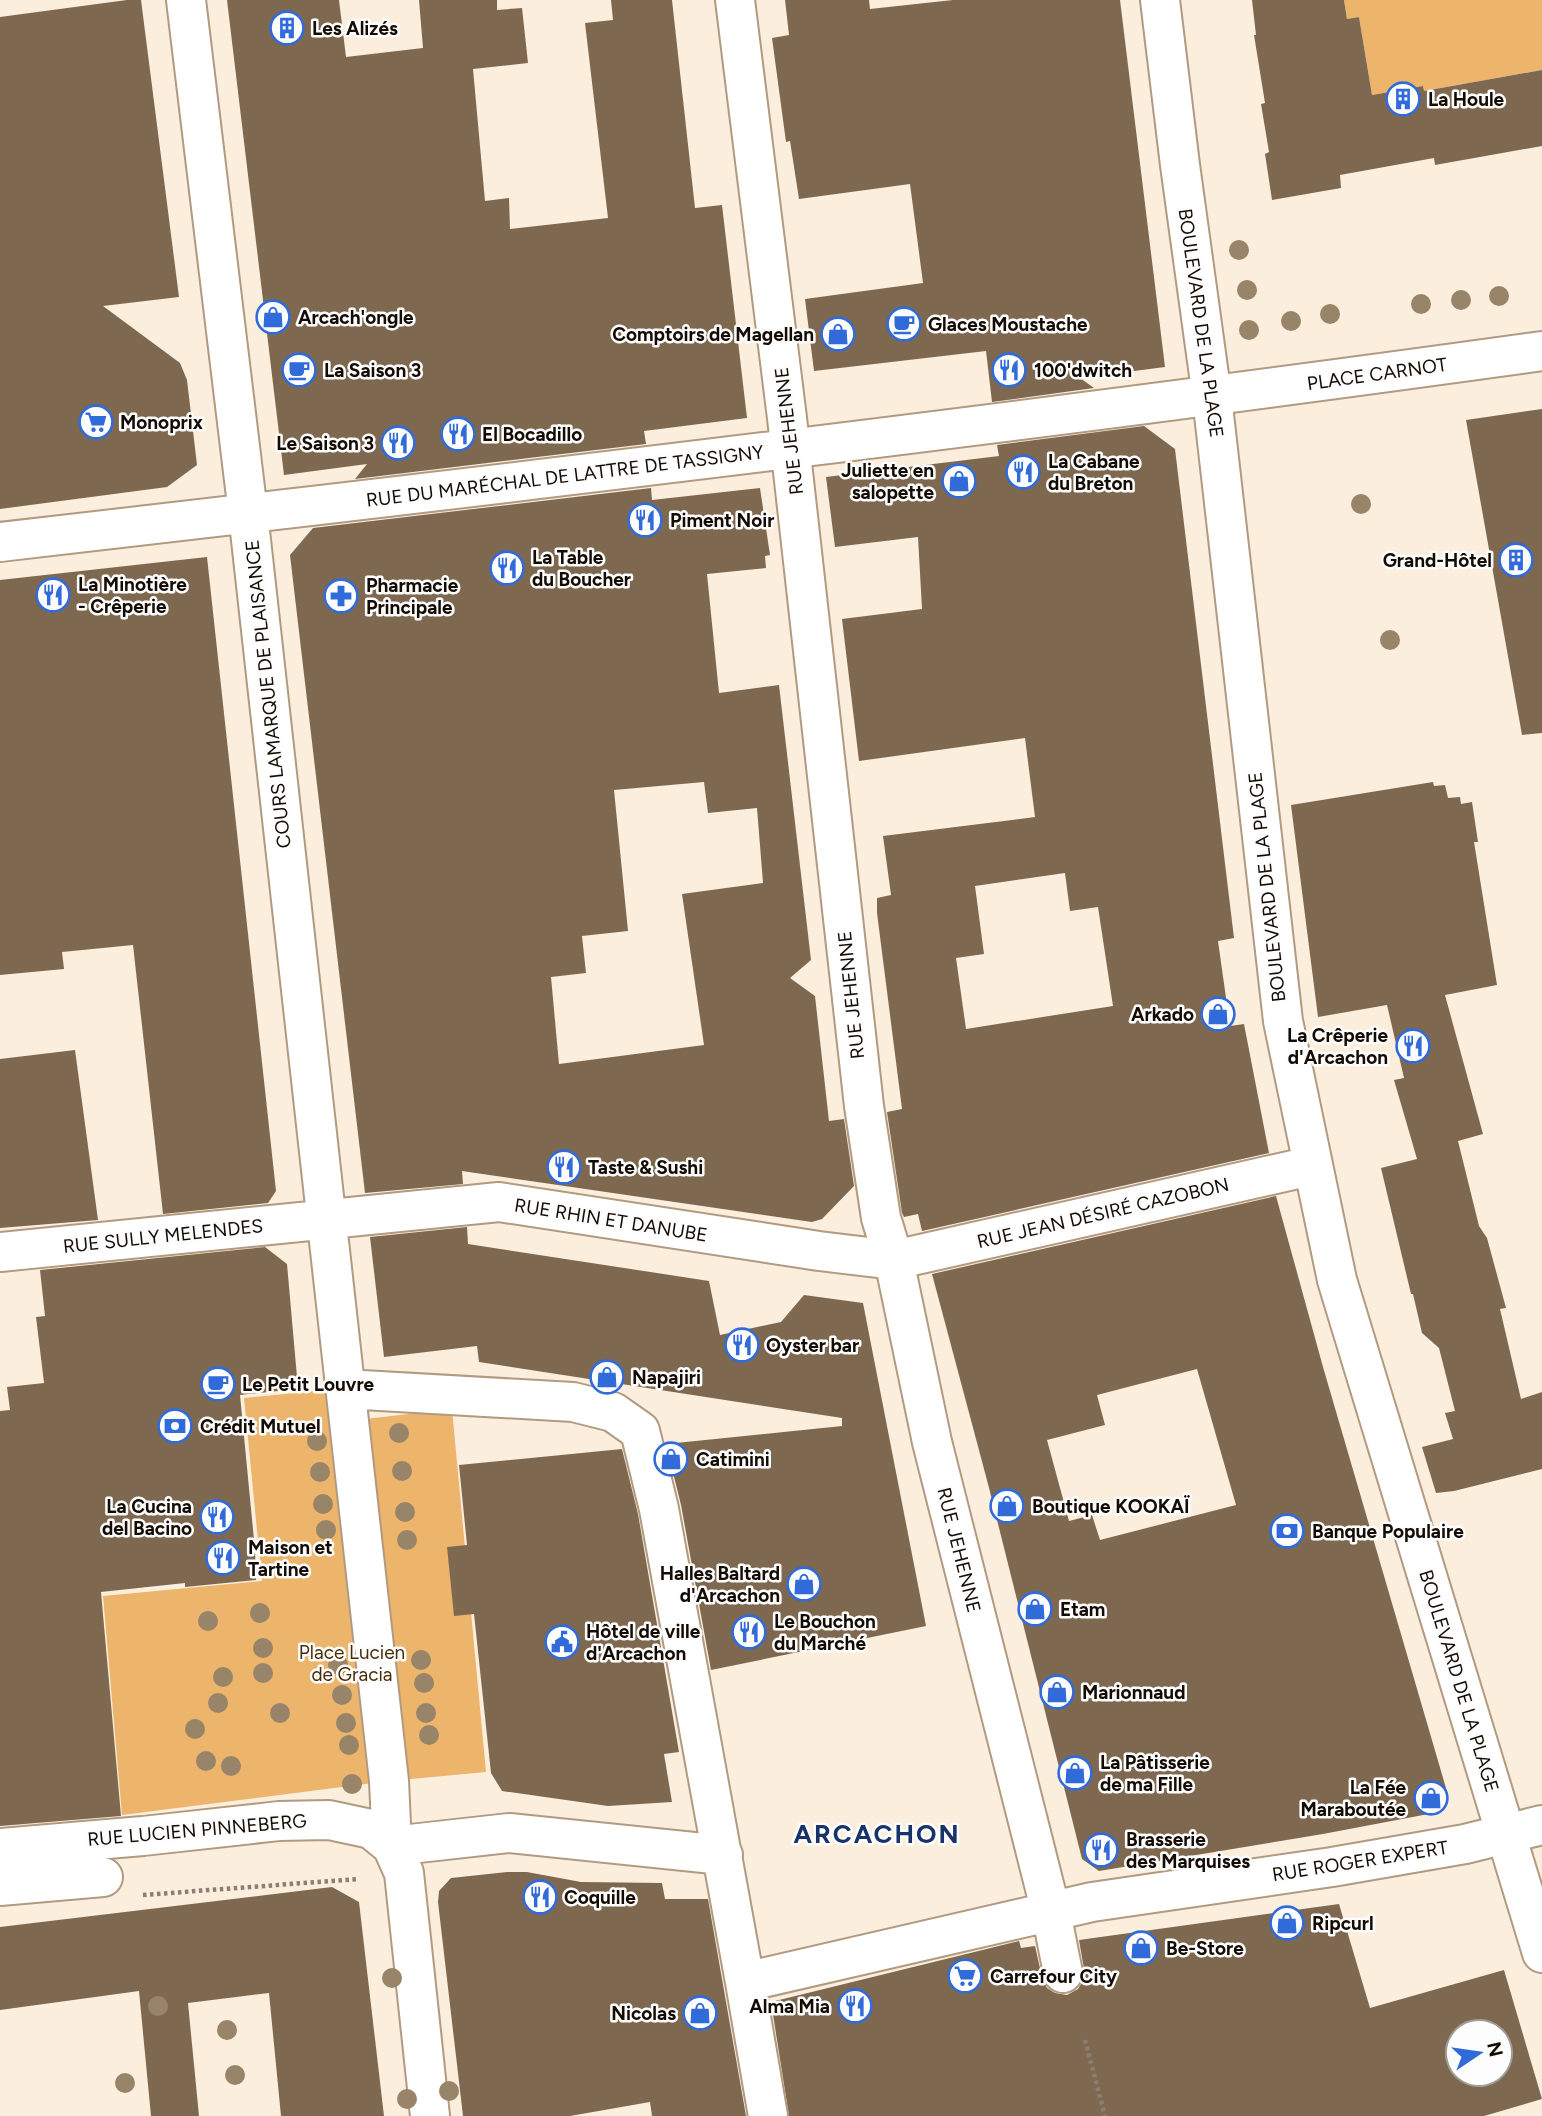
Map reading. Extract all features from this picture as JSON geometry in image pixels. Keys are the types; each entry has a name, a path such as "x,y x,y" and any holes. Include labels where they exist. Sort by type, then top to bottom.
{"street":[{"name":"COURS LAMARQUE DE PLAISANCE","path":"186,0 248,513 345,1389"},
{"name":"RUE JEHENNE","path":"735,0 791,449 864,1106 881,1219 894,1260 928,1425 1051,1912 1063,1973"},
{"name":"BOULEVARD DE LA PLAGE","path":"1160,0 1212,397 1283,1021 1311,1166 1337,1280 1524,1829 1542,1953"},
{"name":"PLACE CARNOT","path":"1212,397 1542,351"},
{"name":"RUE DU MARÉCHAL DE LATTRE DE TASSIGNY","path":"0,542 1212,397"},
{"name":"RUE JEAN DÉSIRÉ CAZOBON","path":"894,1260 1311,1166"},
{"name":"RUE RHIN ET DANUBE","path":"327,1220 499,1202 818,1251 894,1260"},
{"name":"RUE SULLY MELENDES","path":"0,1252 327,1220"},
{"path":"430,2116 345,1389 573,1402 613,1412 640,1431 659,1509 768,2116"},
{"name":"RUE LUCIEN PINNEBERG","path":"0,1848 279,1821 329,1820 370,1829 398,1860"},
{"name":"RUE ROGER EXPERT","path":"746,1982 1093,1902 1332,1867 1465,1844 1524,1829"},
{"path":"398,1860 509,1833 723,1854"},
{"path":"0,1886 103,1877"}],"path":[{"path":"136,1895 352,1879 398,1860"},
{"path":"1085,2040 1105,2116"}],"green space":[{"path":"1344,0 1542,0 1542,70 1424,91 1423,86 1372,95 1359,17 1347,19"},
{"name":"Place Lucien de Gracia","path":"336,1389 339,1422 452,1409 486,1772 389,1781 122,1815 103,1596 262,1581 244,1398"}],"building":[{"path":"141,0 179,297 103,306 180,363 187,380 197,465 167,487 0,509 0,17"},
{"path":"227,0 339,0 346,57 423,48 419,0 497,0 497,10 522,8 528,63 473,69 485,201 509,198 510,229 608,218 585,23 613,20 611,0 672,0 695,208 722,205 747,418 644,431 646,444 355,479 367,464 284,475"},
{"path":"785,0 869,0 870,9 953,0 1120,0 1165,367 1080,378 1094,388 992,402 986,351 814,371 805,299 923,283 910,184 799,199 790,141 786,142 772,38 789,35"},
{"name":"La Houle","path":"1252,0 1344,0 1347,19 1359,17 1372,95 1423,86 1424,91 1542,70 1542,146 1435,165 1434,158 1340,175 1341,188 1272,200 1265,154 1269,152 1261,104 1265,103 1254,35"},
{"name":"Grand-Hôtel","path":"1542,409 1542,733 1522,735 1466,420"},
{"path":"1144,426 1175,449 1234,938 1218,941 1230,1026 1244,1024 1269,1153 922,1231 918,1214 904,1217 902,1213 887,1112 902,1109 877,913 877,898 891,895 883,836 1035,817 1025,738 859,761 842,619 922,609 918,537 835,547 826,477 999,456 997,445","holes":["1065,873 1070,911 1098,907 1113,1006 966,1029 956,958 984,954 975,886"]},
{"path":"651,488 652,500 760,488 770,555 765,556 766,568 707,574 719,693 779,685 811,960 790,978 815,996 829,1121 844,1119 854,1186 822,1219 812,1222 462,1171 463,1184 365,1193 290,555 313,528","holes":["704,782 708,813 757,808 763,883 682,894 704,1045 559,1064 551,977 586,973 582,936 628,931 614,790"]},
{"path":"207,557 276,1191 268,1203 163,1214 133,945 62,952 64,969 0,975 0,580"},
{"path":"1433,782 1434,786 1445,785 1448,798 1460,797 1461,804 1472,802 1478,842 1474,842 1497,985 1445,995 1483,1134 1458,1141 1479,1226 1487,1238 1506,1308 1500,1309 1521,1399 1542,1392 1542,1469 1436,1493 1422,1447 1453,1439 1445,1413 1455,1411 1439,1348 1422,1333 1381,1168 1417,1159 1394,1080 1404,1078 1387,1005 1318,1017 1291,805"},
{"path":"75,1050 98,1220 0,1228 0,1059"},
{"path":"1276,1196 1448,1795 1439,1812 1099,1871 1082,1859 932,1274","holes":["1197,1369 1236,1505 1100,1540 1092,1515 1069,1521 1047,1440 1105,1425 1097,1395"]},
{"path":"467,1227 468,1244 709,1281 720,1335 781,1322 804,1295 863,1303 926,1626 711,1670 681,1505 666,1444 842,1426 842,1418 479,1362 477,1346 384,1357 370,1237"},
{"path":"265,1247 287,1264 297,1377 288,1390 240,1395 256,1580 185,1587 185,1583 101,1592 121,1816 0,1826 0,1411 10,1410 7,1387 44,1383 36,1317 45,1316 40,1270"},
{"name":"Hôtel de ville d'Arcachon","path":"622,1449 638,1514 679,1752 664,1754 672,1802 608,1806 502,1791 491,1773 474,1614 454,1616 447,1547 467,1545 459,1465"},
{"path":"527,1872 581,1882 662,1883 665,1899 708,1899 746,2116 652,2116 650,2102 570,2116 463,2116 438,1902 439,1891 451,1878"},
{"path":"332,1887 359,1902 384,2116 281,2116 269,1993 188,2003 199,2116 151,2116 139,1991 0,2010 0,1927"},
{"path":"1339,1904 1370,2008 1504,1970 1542,2099 1484,2116 789,2116 771,2002 1019,1941 1021,1948 1035,1946 1042,1977 1047,1988 1055,1993 1067,1995 1078,1989 1084,1979 1079,1940"}],"place":[{"name":"Les Alizés","path":"287,28"},
{"name":"La Houle","path":"1403,99"},
{"name":"Arcach'ongle","path":"273,317"},
{"name":"Glaces Moustache","path":"904,324"},
{"name":"Comptoirs de Magellan","path":"838,334"},
{"name":"La Saison 3","path":"299,370"},
{"name":"100'dwitch","path":"1009,370"},
{"name":"Monoprix","path":"96,422"},
{"name":"El Bocadillo","path":"458,434"},
{"name":"Le Saison 3","path":"398,443"},
{"name":"La Cabane du Breton","path":"1023,472"},
{"name":"Juliette en salopette","path":"959,481"},
{"name":"Piment Noir","path":"645,520"},
{"name":"Grand-Hôtel","path":"1516,560"},
{"name":"La Table du Boucher","path":"507,568"},
{"name":"La Minotière - Crêperie","path":"53,595"},
{"name":"Pharmacie Principale","path":"341,596"},
{"name":"Arkado","path":"1218,1014"},
{"name":"La Crêperie d'Arcachon","path":"1413,1046"},
{"name":"Taste & Sushi","path":"564,1167"},
{"name":"Oyster bar","path":"742,1345"},
{"name":"Napajiri","path":"607,1377"},
{"name":"Le Petit Louvre","path":"218,1384"},
{"name":"Crédit Mutuel","path":"175,1426"},
{"name":"Catimini","path":"671,1459"},
{"name":"Boutique KOOKAÏ","path":"1007,1506"},
{"name":"La Cucina del Bacino","path":"217,1517"},
{"name":"Banque Populaire","path":"1287,1531"},
{"name":"Maison et Tartine","path":"223,1558"},
{"name":"Halles Baltard d'Arcachon","path":"804,1584"},
{"name":"Etam","path":"1035,1609"},
{"name":"Le Bouchon du Marché","path":"749,1632"},
{"name":"Hôtel de ville d'Arcachon","path":"562,1642"},
{"name":"Marionnaud","path":"1057,1692"},
{"name":"La Pâtisserie de ma Fille","path":"1075,1773"},
{"name":"La Fée Maraboutée","path":"1431,1798"},
{"name":"Brasserie des Marquises","path":"1101,1850"},
{"name":"Coquille","path":"540,1897"},
{"name":"Ripcurl","path":"1287,1923"},
{"name":"Be-Store","path":"1141,1948"},
{"name":"Carrefour City","path":"965,1976"},
{"name":"Alma Mia","path":"855,2006"},
{"name":"Nicolas","path":"700,2013"}],"district":[{"name":"ARCACHON","path":"877,1834"}]}
